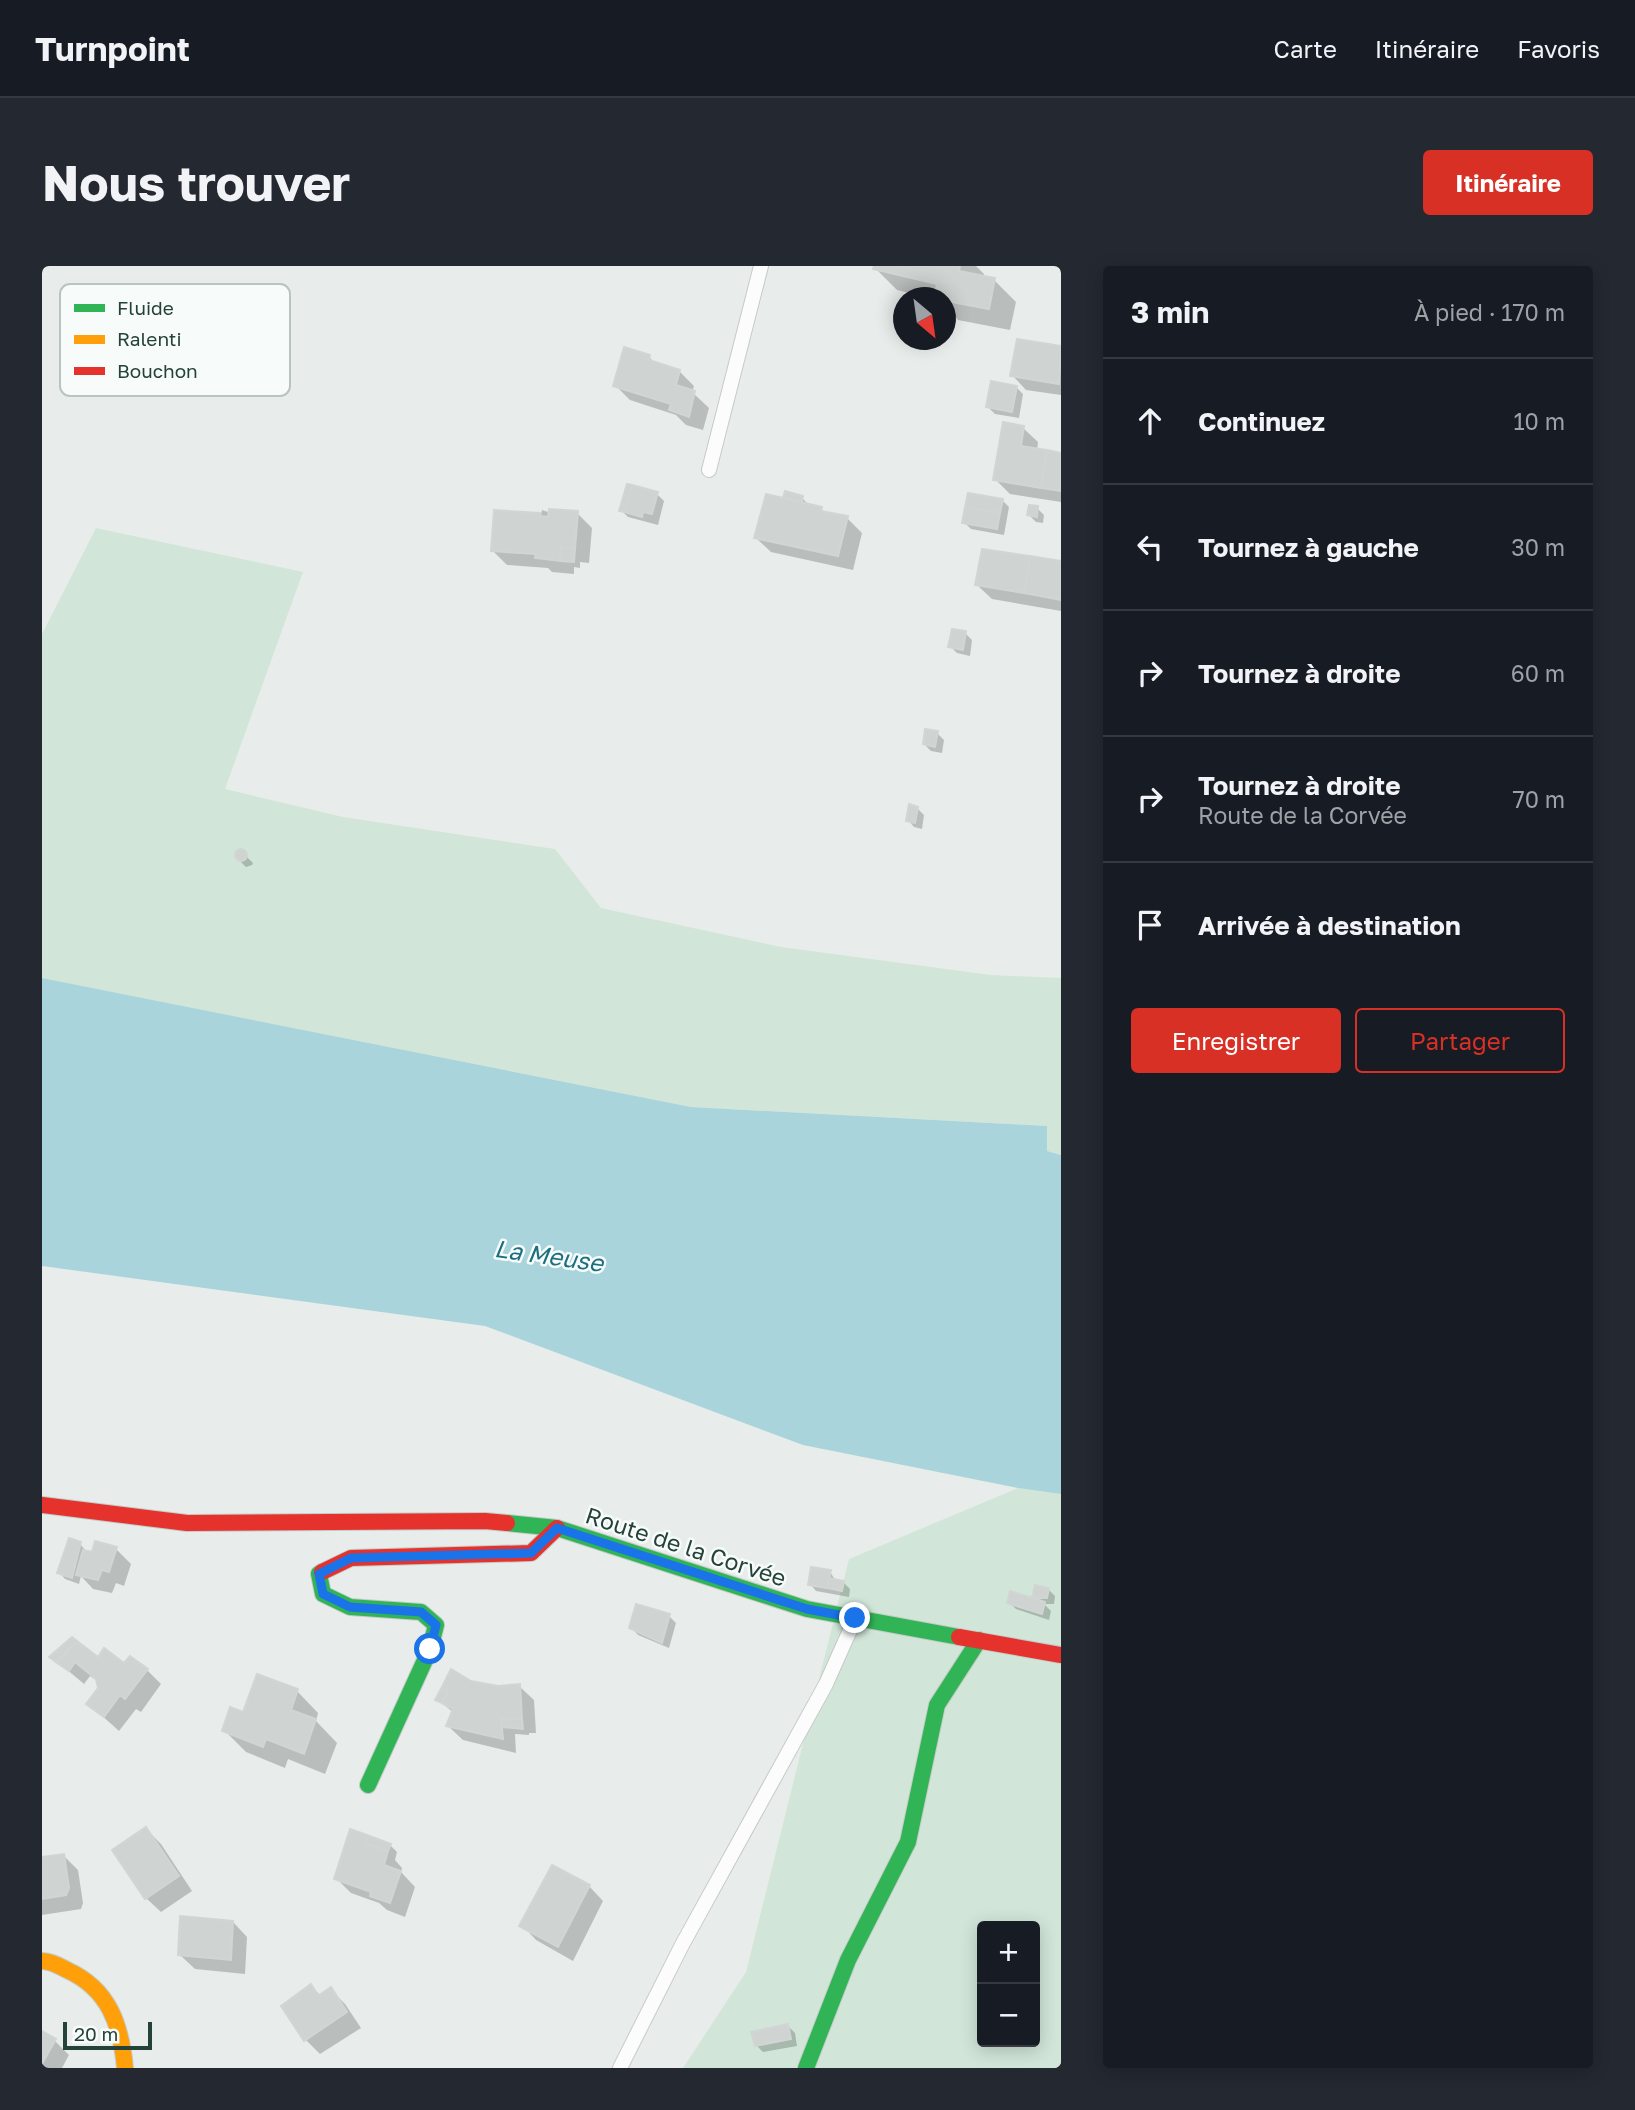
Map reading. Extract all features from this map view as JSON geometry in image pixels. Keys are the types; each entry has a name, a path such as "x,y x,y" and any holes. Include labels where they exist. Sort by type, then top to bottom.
{"street":[{"name":"Route de la Corvée","path":"42,1506 187,1523 485,1521 557,1528 807,1609 1061,1655"},
{"path":"368,1785 430,1649 436,1625 421,1612 350,1607 323,1594 319,1574 351,1558 531,1553 557,1528"},
{"path":"806,2068 848,1960 908,1842 937,1705 979,1640"},
{"path":"42,1961 48,1961 85,1979 112,2007 123,2044 125,2068"}],"lane":[{"path":"709,470 761,266"},
{"path":"620,2068 682,1945 826,1684 855,1618"},
{"path":"1044,1651 1061,1648"}],"green space":[{"path":"96,528 303,572 225,789 343,817 555,849 601,908 781,947 991,975 1061,978 1061,1155 1047,1151 1047,1126 691,1107 42,978 42,634"},
{"path":"1018,1488 1061,1494 1061,2068 683,2068 746,1972 849,1559"}],"water":[{"name":"La Meuse","path":"42,978 691,1107 1047,1126 1047,1151 1061,1155 1061,1494 1018,1488 803,1445 485,1326 42,1266"}],"building":[{"path":"874,266 960,266 959,271 995,278 989,309 956,303 956,287 936,287 937,284 873,269"},
{"path":"1017,339 1061,346 1059,384 1010,376"},
{"path":"624,347 650,355 649,360 680,370 676,385 695,391 689,417 669,410 671,404 613,386"},
{"path":"991,381 1017,386 1012,412 986,407"},
{"path":"1003,422 1024,426 1021,446 1047,450 1041,488 993,480"},
{"path":"1047,450 1061,453 1061,491 1041,488"},
{"path":"627,484 632,485 625,512 619,511"},
{"path":"632,485 658,492 652,514 643,512 642,517 625,512"},
{"path":"785,491 803,496 802,502 783,498"},
{"path":"968,493 1003,499 1000,513 965,507"},
{"path":"766,494 822,507 821,511 848,516 838,556 754,538"},
{"path":"1029,505 1038,506 1037,517 1027,515"},
{"path":"965,507 1000,513 997,529 962,523"},
{"path":"549,509 578,511 575,549 561,547 560,561 535,558 536,554 491,551 494,510 540,513 540,516 548,517"},
{"path":"561,547 575,549 574,562 560,561"},
{"path":"982,549 1030,556 1024,593 975,585"},
{"path":"1030,556 1061,561 1061,600 1024,593"},
{"path":"952,629 966,631 963,650 948,647"},
{"path":"925,729 938,731 935,747 923,744"},
{"path":"909,804 918,807 915,823 906,821"},
{"path":"241,849 247,855 241,861 235,855"},
{"path":"69,1538 81,1542 72,1578 57,1573"},
{"path":"95,1541 117,1547 109,1572 102,1570 98,1580 76,1575 83,1550 92,1552"},
{"path":"811,1567 831,1570 827,1588 808,1585"},
{"path":"829,1578 844,1581 842,1591 827,1588"},
{"path":"1035,1585 1049,1588 1047,1598 1032,1598"},
{"path":"1010,1591 1045,1602 1042,1614 1007,1603"},
{"path":"636,1604 670,1614 662,1643 629,1628"},
{"path":"72,1637 77,1641 66,1654 56,1662 49,1657"},
{"path":"77,1641 98,1657 104,1648 124,1663 130,1656 148,1669 125,1699 120,1695 104,1717 86,1704 98,1688 96,1679 75,1662 69,1671 56,1662"},
{"path":"451,1669 471,1681 498,1686 520,1684 522,1719 501,1719 503,1739 446,1726 453,1709 442,1703 448,1691 442,1687"},
{"path":"257,1674 298,1689 291,1710 316,1719 304,1754 266,1739 263,1747 222,1731 230,1707 243,1712"},
{"path":"442,1687 448,1691 442,1703 435,1700"},
{"path":"501,1719 522,1719 523,1729 502,1727"},
{"path":"146,1827 179,1876 145,1899 112,1850"},
{"path":"350,1829 367,1835 365,1843 388,1851 384,1865 401,1871 390,1903 370,1896 371,1892 334,1879"},
{"path":"367,1835 391,1844 388,1851 365,1843"},
{"path":"64,1854 69,1888 66,1895 42,1899 42,1857"},
{"path":"552,1865 590,1885 558,1947 519,1926"},
{"path":"180,1916 233,1921 231,1960 178,1955"},
{"path":"311,1984 318,1996 331,1987 347,2012 304,2041 281,2006"},
{"path":"788,2024 791,2039 755,2046 751,2032"},
{"path":"42,2031 56,2039 42,2064"}],"traffic: fast":[{"path":"507,1523 557,1528 807,1609 959,1637"},
{"path":"322,1572 319,1574 323,1594 350,1607 421,1612 436,1625 430,1649 368,1785"},
{"path":"806,2068 848,1960 908,1842 937,1705 979,1640"}],"traffic: slow":[{"path":"42,1961 55,1964 81,1978 103,1998 116,2023 125,2068"}],"traffic: jam":[{"path":"42,1505 187,1523 507,1523"},
{"path":"322,1572 351,1558 531,1553 557,1528"},
{"path":"959,1637 1061,1655"}],"route":[{"path":"430,1649 436,1625 421,1612 350,1607 323,1594 319,1574 351,1558 531,1553 557,1528 807,1609 855,1618"}]}
